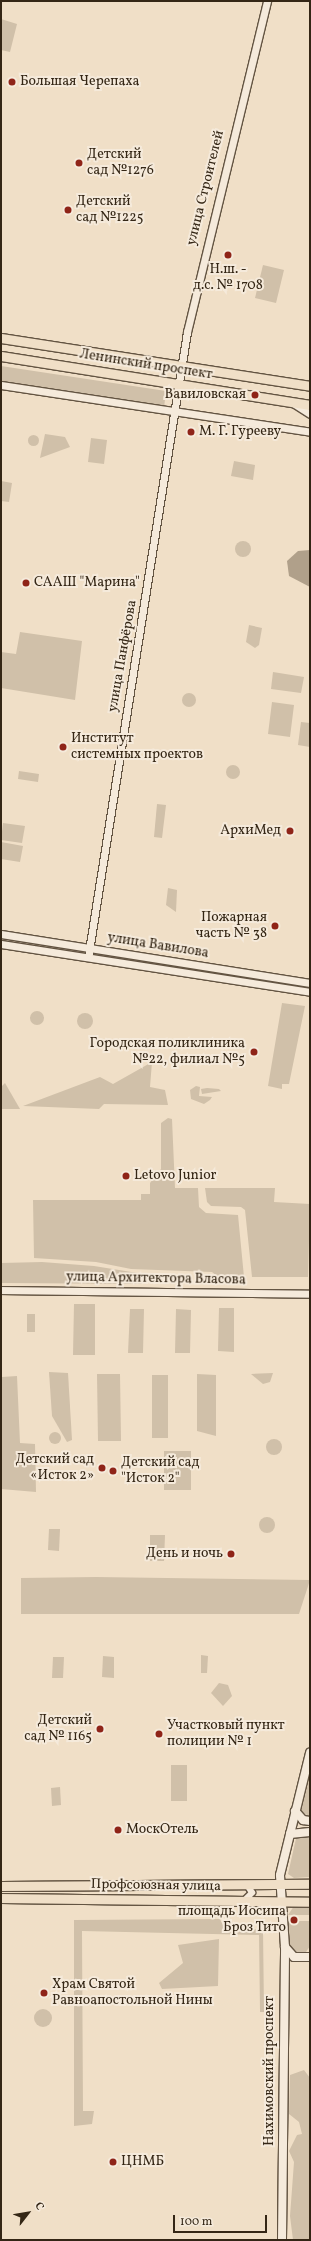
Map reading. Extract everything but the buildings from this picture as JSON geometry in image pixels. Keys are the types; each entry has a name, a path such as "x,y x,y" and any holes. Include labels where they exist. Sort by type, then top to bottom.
{"main road":[{"name":"Ленинский проспект","path":"1,338 310,386"},
{"name":"Ленинский проспект","path":"1,356 310,405"},
{"path":"283,1901 280,1883 295,1811 310,1753"},
{"path":"295,1811 302,1820 310,1821"},
{"path":"290,1834 310,1832"},
{"name":"Профсоюзная улица","path":"1,1886 310,1884"},
{"name":"Профсоюзная улица","path":"1,1898 310,1902"},
{"name":"Нахимовский проспект","path":"282,2240 283,1901"},
{"path":"284,1947 294,1957 310,1957"}],"street":[{"name":"улица Строителей","path":"179,384 198,275 267,1"},
{"name":"улица Панфёрова","path":"88,957 179,384"},
{"path":"1,385 174,413 310,432"},
{"path":"291,402 310,414"},
{"name":"улица Вавилова","path":"1,934 310,983"},
{"name":"улица Вавилова","path":"1,944 310,992"},
{"name":"улица Архитектора Власова","path":"1,1290 310,1294"},
{"path":"244,1884 252,1893 245,1900"}],"shaded area":[{"path":"1,19 17,24 10,52 1,50"},
{"path":"263,265 284,270 276,303 255,298"},
{"path":"1,366 166,391 164,408 1,382"},
{"path":"33,434 37,436 39,440 37,444 33,446 29,444 27,440 29,436"},
{"path":"45,434 65,437 70,447 40,458"},
{"path":"91,438 107,440 104,464 88,462"},
{"path":"234,461 255,465 253,480 231,476"},
{"path":"1,481 12,483 9,502 1,501"},
{"path":"243,541 249,543 251,549 249,555 243,557 237,555 235,549 237,543"},
{"path":"310,550 310,587 289,576 287,561 298,551"},
{"path":"249,625 262,628 259,645 255,648 246,642"},
{"path":"20,632 82,641 75,700 1,688 1,652 16,654"},
{"path":"273,672 304,677 301,693 271,689"},
{"path":"189,693 194,695 196,700 194,705 189,707 184,705 182,700 184,695"},
{"path":"272,702 294,705 290,737 268,734"},
{"path":"301,722 310,723 310,747 298,745"},
{"path":"230,765 236,765 240,769 240,775 236,779 230,779 226,775 226,769"},
{"path":"19,771 39,774 38,782 18,779"},
{"path":"157,804 166,805 162,838 154,837"},
{"path":"3,823 25,826 22,843 1,840"},
{"path":"1,842 23,846 20,862 1,859"},
{"path":"168,888 177,890 176,912 166,905"},
{"path":"282,1003 305,1006 289,1084 282,1084 282,1089 268,1086"},
{"path":"34,1011 40,1011 44,1015 44,1021 40,1025 34,1025 30,1021 30,1015"},
{"path":"85,1013 91,1015 93,1021 91,1027 85,1029 79,1027 77,1021 79,1015"},
{"path":"152,1062 150,1087 165,1090 168,1105 104,1104 99,1109 23,1106 100,1077 113,1084"},
{"path":"5,1083 20,1109 1,1109 1,1087"},
{"path":"196,1086 200,1087 199,1096 212,1097 210,1100 204,1104 191,1099 190,1090"},
{"path":"201,1089 219,1089 221,1091 202,1094"},
{"path":"168,1118 172,1119 175,1188 198,1188 199,1207 206,1213 238,1215 244,1277 218,1277 212,1272 131,1269 96,1262 34,1258 33,1200 141,1200 141,1194 150,1194 150,1183 161,1169 161,1123"},
{"path":"205,1188 275,1188 274,1202 310,1204 308,1277 252,1277 245,1210 241,1207 211,1206 207,1202"},
{"path":"42,1262 94,1266 144,1274 144,1278 142,1284 1,1283 1,1263"},
{"path":"74,1304 95,1304 95,1355 73,1355"},
{"path":"219,1308 234,1308 234,1352 218,1351"},
{"path":"130,1309 144,1309 143,1353 128,1353"},
{"path":"176,1309 191,1310 190,1353 175,1353"},
{"path":"27,1314 35,1314 35,1332 27,1332"},
{"path":"49,1372 68,1373 72,1440 67,1442 52,1416"},
{"path":"273,1373 270,1382 263,1384 251,1374"},
{"path":"97,1374 120,1374 121,1441 98,1441"},
{"path":"197,1374 216,1375 216,1436 197,1431"},
{"path":"152,1375 168,1375 168,1438 152,1438"},
{"path":"17,1376 20,1443 35,1444 36,1492 1,1489 2,1377"},
{"path":"53,1432 57,1432 61,1438 57,1444 53,1444 49,1440 49,1436"},
{"path":"274,1439 281,1444 282,1447 277,1454 274,1455 267,1450 266,1447 271,1440"},
{"path":"164,1451 191,1451 191,1490 164,1490"},
{"path":"267,1517 273,1519 275,1525 273,1531 267,1533 261,1531 259,1525 261,1519"},
{"path":"49,1529 60,1529 59,1551 48,1550"},
{"path":"150,1535 165,1535 164,1561 150,1561"},
{"path":"96,1577 310,1580 299,1614 21,1614 21,1578"},
{"path":"201,1655 208,1656 207,1673 201,1673"},
{"path":"103,1656 114,1657 114,1678 102,1677"},
{"path":"53,1657 64,1657 63,1678 52,1678"},
{"path":"219,1683 228,1685 232,1696 223,1706 211,1693"},
{"path":"171,1765 187,1765 187,1801 171,1801"},
{"path":"310,1776 310,1817 301,1811"},
{"path":"60,1787 61,1805 52,1806 51,1788"},
{"path":"310,1833 310,1877 294,1878 288,1874 297,1834"},
{"path":"294,1906 309,1907 309,1915 288,1915"},
{"path":"220,1919 225,1930 263,1929 264,2012 260,2012 259,1935 82,1931 83,2111 94,2111 92,2124 74,2126 74,1920"},
{"path":"288,1921 309,1921 310,1946 306,1952 294,1953 288,1946"},
{"path":"219,1939 218,1986 162,1989 159,1983 183,1963 178,1945"},
{"path":"39,2009 47,2009 52,2014 50,2025 47,2027 39,2027 34,2022 34,2014"},
{"path":"304,2070 310,2078 310,2240 293,2240 290,2216 294,2162 289,2151 297,2135 302,2134 299,2122 289,2114 290,2075"}],"place":[{"name":"Большая Черепаха","path":"12,82"},
{"name":"Детский сад №1276","path":"79,163"},
{"name":"Детский сад №1225","path":"68,210"},
{"name":"Н.ш. - д.с. № 1708","path":"228,255"},
{"name":"Вавиловская","path":"255,395"},
{"name":"М. Г. Гурееву","path":"191,432"},
{"name":"СААШ \"Марина\"","path":"26,583"},
{"name":"Институт системных проектов","path":"63,747"},
{"name":"АрхиМед","path":"290,831"},
{"name":"Пожарная часть № 38","path":"275,926"},
{"name":"Городская поликлиника №22, филиал №5","path":"254,1052"},
{"name":"Letovo Junior","path":"126,1176"},
{"name":"Детский сад «Исток 2»","path":"102,1468"},
{"name":"Детский сад \"Исток 2\"","path":"113,1471"},
{"name":"День и ночь","path":"231,1554"},
{"name":"Детский сад № 1165","path":"100,1729"},
{"name":"Участковый пункт полиции № 1","path":"159,1734"},
{"name":"МоскOтель","path":"118,1830"},
{"name":"площадь Иосипа Броз Тито","path":"294,1920"},
{"name":"Храм Святой Равноапостольной Нины","path":"44,1993"},
{"name":"ЦНМБ","path":"113,2162"}]}
